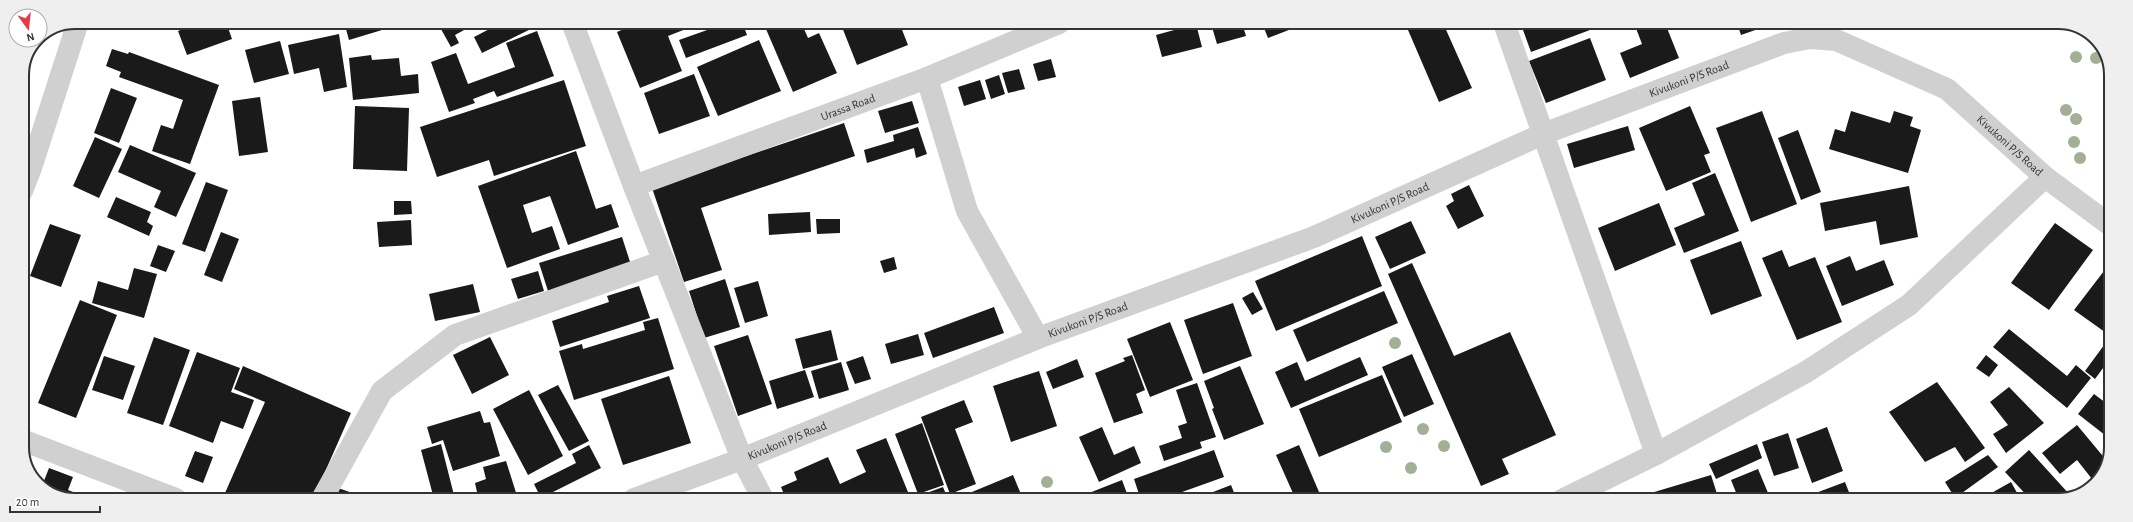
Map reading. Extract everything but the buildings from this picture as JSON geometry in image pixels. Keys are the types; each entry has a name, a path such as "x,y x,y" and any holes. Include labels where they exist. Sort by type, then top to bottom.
{"street":[{"path":"29,173 76,29"},
{"path":"575,29 634,186 742,459 760,493"},
{"name":"Urassa Road","path":"634,186 927,78 1042,29"},
{"path":"1506,29 1656,454"},
{"name":"Kivukoni P/S Road","path":"650,493 742,459 1038,338 1314,237 1543,134 1784,43 1810,38 1836,40 1947,89 2045,177 2104,221"},
{"path":"927,78 967,211 1038,338"},
{"path":"1594,493 1656,454 1806,372 1909,305 2045,177"},
{"path":"325,493 382,391 454,335 664,261"},
{"path":"29,443 160,493"}]}
